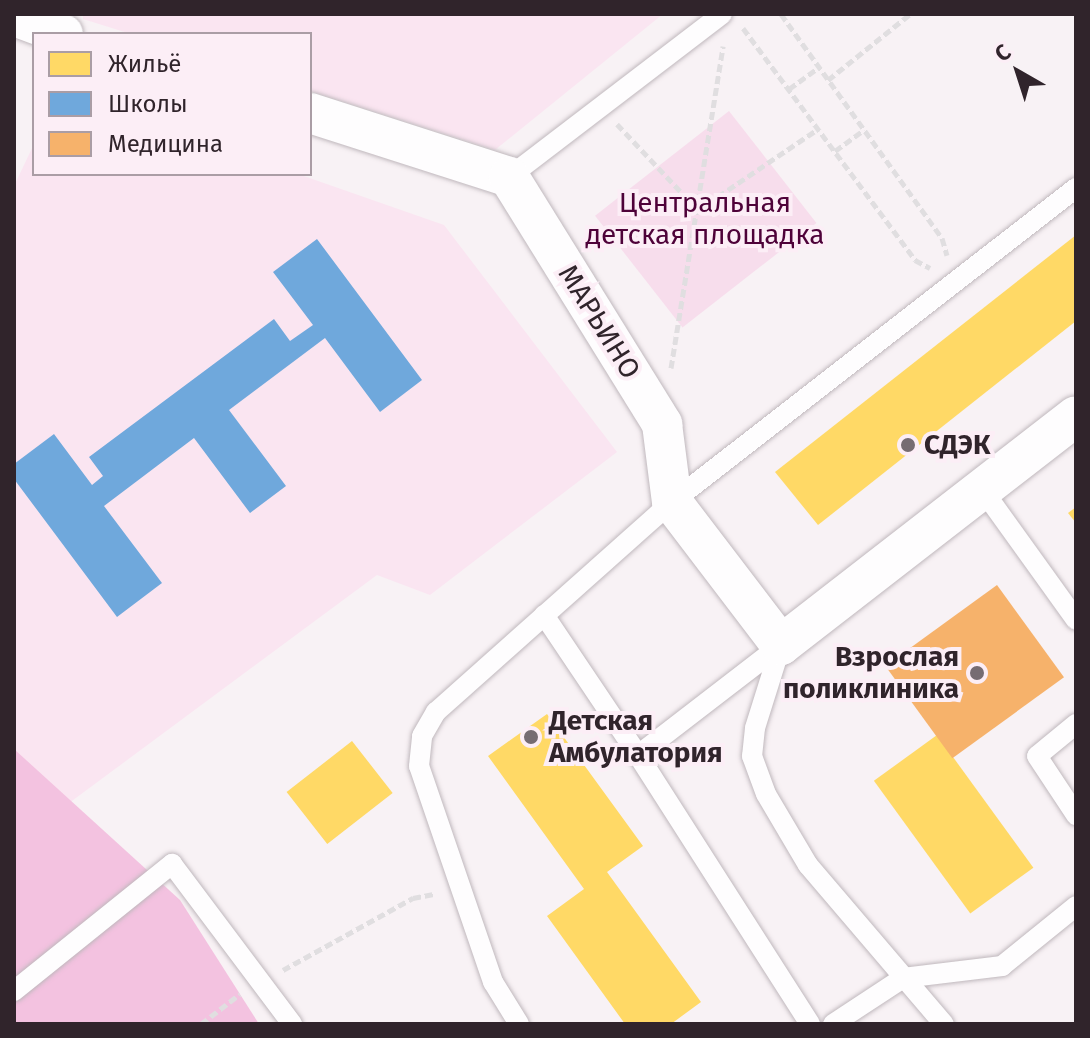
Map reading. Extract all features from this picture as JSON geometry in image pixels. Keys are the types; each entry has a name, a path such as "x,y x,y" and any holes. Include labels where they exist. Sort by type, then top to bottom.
{"street":[{"path":"14,16 58,32"},
{"path":"312,114 509,177"},
{"name":"МАРЬИНО","path":"509,177 662,424 672,502"},
{"path":"672,502 781,645 1076,416"}],"lane":[{"path":"509,177 724,22"},
{"path":"519,1024 493,982 419,766 422,736 436,712 672,502 1076,188"},
{"path":"982,489 1076,620"},
{"path":"544,615 638,755 810,1024"},
{"path":"638,755 781,645"},
{"path":"781,645 755,728 752,756 766,794 808,865 944,1024"},
{"path":"1076,724 1037,756 1076,815"},
{"path":"14,991 172,864 292,1024"},
{"path":"833,1024 903,978 1002,966 1076,906"}],"path":[{"path":"733,14 915,260 957,281"},
{"path":"781,14 942,238 957,281"},
{"path":"828,80 910,14"},
{"path":"662,424 698,210 724,22"},
{"path":"789,89 819,67"},
{"path":"602,108 698,210"},
{"path":"698,210 818,129"},
{"path":"835,151 864,130"},
{"path":"201,1024 260,982 413,898 459,890"}],"shaded area":[{"path":"83,14 663,14 495,150 312,92 312,32 125,32 83,19"},
{"path":"32,148 32,176 304,176 444,225 617,452 430,595 377,575 61,809 14,761 14,186"},
{"path":"14,749 180,900 259,1024 14,1024"}],"green space":[{"name":"Центральная детская площадка","path":"729,111 816,223 682,328 595,216"}],"building: Жильё":[{"path":"1076,235 1076,321 818,525 775,472"},
{"path":"1076,507 1076,523 1068,513"},
{"path":"547,714 643,846 607,872 701,1002 671,1024 625,1024 547,916 584,889 488,756"},
{"path":"937,735 1033,868 970,914 874,781"},
{"path":"352,741 393,793 327,844 287,792"}],"building: Школы":[{"path":"317,239 422,380 380,412 325,338 229,410 286,486 250,513 194,438 104,506 162,583 117,617 14,479 14,464 54,434 92,485 103,476 89,457 274,319 290,341 313,325 273,272"}],"building: Медицина":[{"path":"997,585 1064,677 952,758 885,666"}],"place":[{"name":"СДЭК","path":"908,445"},
{"name":"Взрослая поликлиника","path":"977,673"},
{"name":"Детская Амбулатория","path":"531,737"}]}
